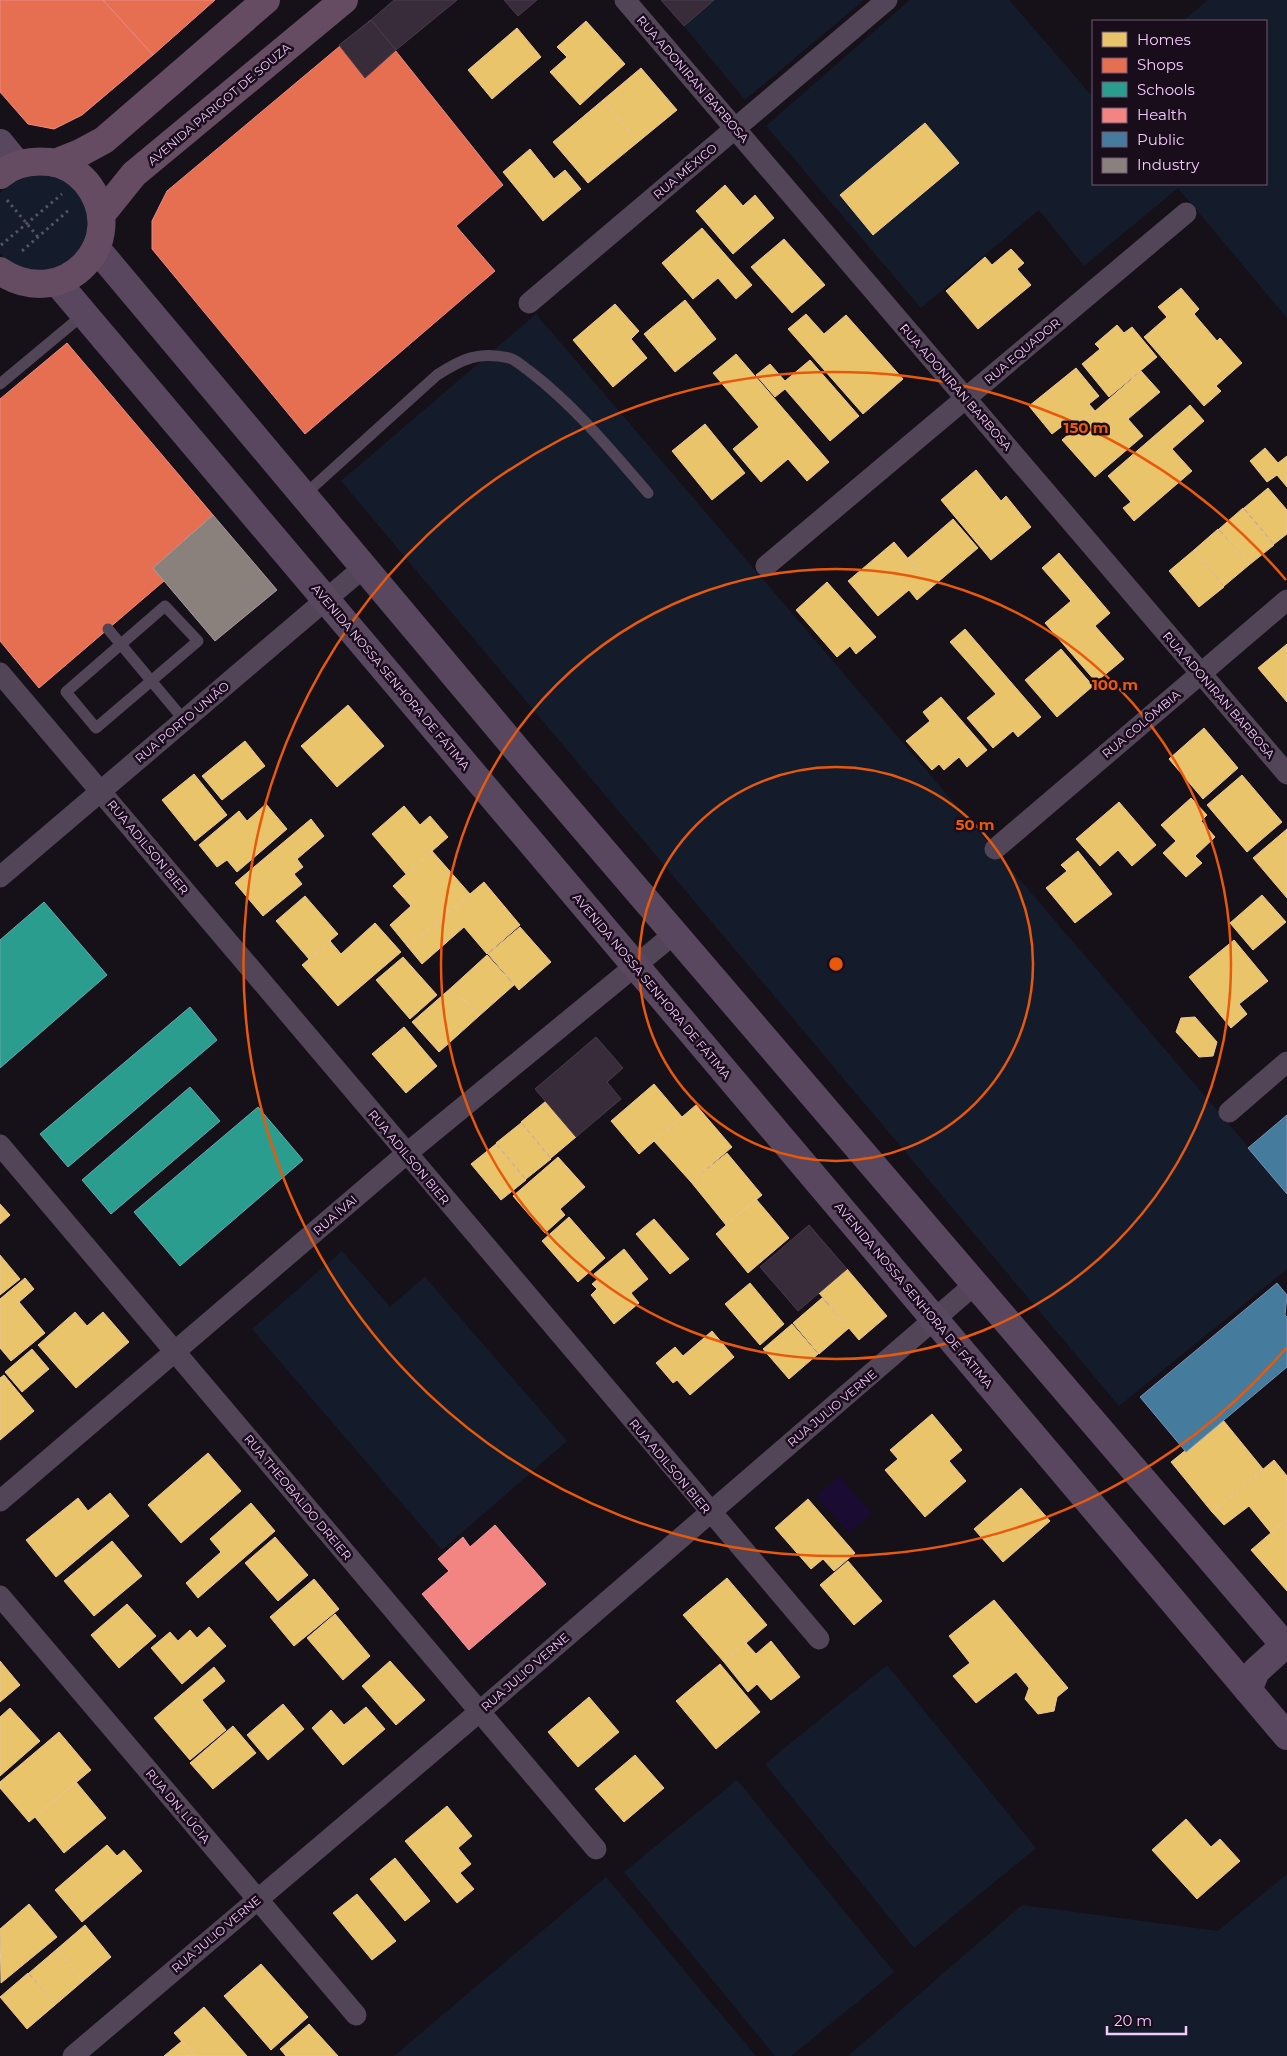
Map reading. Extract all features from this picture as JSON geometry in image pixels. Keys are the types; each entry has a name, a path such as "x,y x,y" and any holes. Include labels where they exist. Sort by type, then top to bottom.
{"main road":[{"path":"55,163 80,153 104,140 266,0"},
{"name":"AVENIDA PARIGOT DE SOUZA","path":"101,215 134,174 344,0"},
{"path":"0,271 12,280 29,284 45,285 57,282 75,274 86,263 96,248 101,233 101,215 92,190 82,177 55,163 36,161 8,179"},
{"path":"0,297 29,284"}],"street":[{"name":"RUA ADONIRAN BARBOSA","path":"625,0 1287,774"},
{"name":"RUA MÉXICO","path":"529,303 886,0"},
{"path":"0,144 8,179"},
{"name":"RUA EQUADOR","path":"766,566 1186,213"},
{"path":"96,248 674,934 1286,1651 1256,1671 1248,1690"},
{"name":"AVENIDA NOSSA SENHORA DE FÁTIMA","path":"57,282 1287,1736"},
{"name":"RUA PORTO UNIÃO","path":"0,877 364,568"},
{"name":"RUA COLÔMBIA","path":"996,849 1287,600"},
{"name":"RUA ADILSON BIER","path":"0,673 101,790 709,1512 819,1639"},
{"name":"RUA ÍVAI","path":"0,1501 406,1154 674,934"},
{"path":"1229,1112 1287,1062"},
{"name":"RUA THEOBALDO DREIER","path":"0,1145 596,1849"},
{"name":"RUA JULIO VERNE","path":"73,2056 479,1712 974,1285"},
{"name":"RUA DN. LÚCIA","path":"0,1596 356,2016"}],"lane":[{"path":"0,384 84,314"},
{"path":"303,496 437,375 460,361 481,355 511,358 546,384 600,437 648,493"},
{"path":"165,606 198,641 151,680 96,728 66,692 165,606"},
{"path":"108,629 184,720"}],"path":[{"path":"8,179 39,237"}],"shaded area":[{"path":"714,0 864,0 745,100 684,26"},
{"path":"910,0 1009,0 1092,96 1092,185 1267,185 1267,20 1184,20 1208,0 1287,0 1287,318 1178,188 1084,266 1039,210 921,308 766,126"},
{"path":"25,175 52,175 65,180 76,188 83,199 87,212 87,226 84,239 78,251 55,270 34,271 23,269 8,261 0,253 0,193 12,181"},
{"path":"536,314 1287,1192 1287,1269 1119,1406 341,481"},
{"path":"342,1251 390,1307 425,1277 567,1441 442,1550 252,1329"},
{"path":"839,1476 872,1513 849,1533 816,1496"},
{"path":"887,1665 1036,1848 914,1948 765,1764"},
{"path":"737,1780 894,1972 791,2056 775,2056 624,1872"},
{"path":"1287,1874 1287,2056 848,2056 1022,1905 1218,1931"},
{"path":"606,1877 756,2056 394,2056"}],"building: Homes":[{"path":"586,21 625,64 580,105 550,72 567,57 557,47"},
{"path":"517,28 541,57 492,99 468,70"},
{"path":"641,68 677,110 638,142 603,100"},
{"path":"603,100 638,142 588,183 553,142"},
{"path":"925,123 959,163 873,235 840,195"},
{"path":"530,149 554,179 565,170 581,189 543,221 503,172"},
{"path":"725,185 743,206 755,195 774,218 733,254 696,211"},
{"path":"702,228 752,285 736,299 718,278 693,299 662,263"},
{"path":"784,239 825,285 792,313 751,267"},
{"path":"1011,249 1024,263 1017,269 1031,285 978,329 946,291 985,257 992,265"},
{"path":"1181,288 1199,309 1194,314 1217,341 1220,338 1242,363 1216,386 1221,391 1204,406 1144,337 1167,317 1158,307"},
{"path":"685,300 716,339 675,372 644,334"},
{"path":"615,304 639,331 631,339 647,358 613,387 573,340"},
{"path":"806,314 824,334 846,315 903,379 863,414 788,329"},
{"path":"1117,325 1124,333 1132,327 1157,357 1109,397 1082,364 1100,349 1095,344"},
{"path":"736,354 829,462 807,481 788,459 761,482 733,449 759,427 713,373"},
{"path":"810,360 859,416 830,441 785,389 775,397 756,375 770,364 785,381"},
{"path":"1076,368 1099,396 1089,404 1095,411 1071,432 1065,424 1052,434 1029,406"},
{"path":"1141,371 1160,392 1128,419 1143,436 1095,477 1062,440"},
{"path":"1190,405 1204,421 1172,449 1192,471 1134,521 1123,508 1131,502 1108,476"},
{"path":"705,424 745,473 712,500 672,451"},
{"path":"1265,448 1278,463 1287,456 1287,487 1277,475 1267,482 1250,461"},
{"path":"976,470 1001,501 1006,496 1031,527 991,560 941,500"},
{"path":"1268,488 1287,510 1287,534 1274,544 1244,508"},
{"path":"1243,508 1274,545 1249,565 1219,529"},
{"path":"953,519 978,548 932,587 908,558"},
{"path":"1218,529 1249,565 1224,586 1194,550"},
{"path":"894,542 932,587 917,600 909,590 878,616 848,581"},
{"path":"1194,550 1224,587 1199,607 1169,571"},
{"path":"1059,553 1110,613 1095,626 1124,659 1096,682 1045,623 1071,601 1042,568"},
{"path":"827,582 876,637 856,654 850,646 837,657 796,610"},
{"path":"965,629 1041,717 1018,737 1013,731 993,748 967,718 996,694 950,642"},
{"path":"1287,644 1287,702 1258,668"},
{"path":"1061,649 1093,686 1057,717 1025,680"},
{"path":"941,697 987,750 967,767 959,757 944,770 939,764 932,770 906,741 930,721 923,712"},
{"path":"348,705 384,746 337,787 301,746"},
{"path":"1204,728 1238,768 1203,799 1169,759"},
{"path":"245,741 265,766 222,800 202,776"},
{"path":"194,774 227,815 195,841 162,800"},
{"path":"1242,775 1282,822 1247,852 1207,805"},
{"path":"1191,798 1207,815 1201,821 1215,837 1195,856 1202,863 1186,877 1163,853 1176,841 1161,825"},
{"path":"1119,802 1156,845 1132,866 1118,850 1100,866 1076,839"},
{"path":"266,804 287,829 237,872 227,860 217,867 199,845 239,811 247,821"},
{"path":"404,806 420,825 430,816 448,837 406,874 372,834"},
{"path":"311,819 324,836 297,859 303,867 294,874 302,884 263,916 235,883"},
{"path":"1287,829 1287,898 1253,858"},
{"path":"432,851 470,894 408,947 390,925 411,906 393,886"},
{"path":"1078,851 1112,894 1075,923 1046,888 1067,871 1061,865"},
{"path":"484,882 520,925 487,954 464,927 422,964 408,947"},
{"path":"1262,895 1286,922 1253,950 1230,923"},
{"path":"305,896 338,934 309,959 276,921"},
{"path":"375,923 401,952 338,1006 302,965 330,941 341,954"},
{"path":"520,927 551,962 519,990 488,954"},
{"path":"1234,940 1268,981 1239,1004 1247,1014 1231,1028 1189,977"},
{"path":"487,955 514,985 479,1016 452,987"},
{"path":"403,957 437,995 410,1019 376,980"},
{"path":"452,987 479,1016 439,1052 412,1022"},
{"path":"1195,1017 1217,1042 1213,1056 1199,1057 1176,1032 1181,1018"},
{"path":"404,1027 437,1066 406,1093 372,1054"},
{"path":"654,1084 682,1117 639,1154 611,1121"},
{"path":"546,1101 576,1137 551,1158 521,1122"},
{"path":"696,1105 732,1147 691,1182 654,1141"},
{"path":"521,1123 551,1159 526,1179 496,1143"},
{"path":"496,1144 526,1180 501,1200 471,1164"},
{"path":"727,1153 762,1195 726,1225 691,1182"},
{"path":"558,1157 585,1187 560,1209 565,1215 545,1233 513,1196"},
{"path":"756,1199 789,1238 748,1273 716,1234"},
{"path":"0,1204 10,1215 0,1224"},
{"path":"569,1217 605,1258 578,1282 542,1241"},
{"path":"654,1219 689,1259 670,1274 636,1234"},
{"path":"624,1249 648,1279 631,1293 639,1303 614,1324 591,1295 597,1289 592,1284 598,1279 594,1274"},
{"path":"0,1255 20,1279 0,1295"},
{"path":"847,1269 887,1316 859,1340 819,1293"},
{"path":"25,1278 34,1289 19,1302 45,1333 11,1361 0,1348 0,1299"},
{"path":"750,1283 784,1324 760,1345 725,1304"},
{"path":"822,1298 849,1328 819,1354 793,1323"},
{"path":"75,1312 87,1326 103,1312 129,1342 76,1388 38,1345"},
{"path":"792,1324 818,1354 789,1379 763,1349"},
{"path":"712,1331 734,1357 690,1395 677,1380 673,1383 656,1363 675,1347 683,1356"},
{"path":"32,1349 49,1369 22,1392 5,1372"},
{"path":"4,1375 34,1411 0,1440 0,1378"},
{"path":"932,1414 962,1450 949,1461 966,1481 925,1517 885,1470 898,1459 890,1450"},
{"path":"1223,1420 1263,1469 1212,1512 1171,1462"},
{"path":"208,1453 241,1491 181,1543 148,1505"},
{"path":"1274,1460 1287,1476 1287,1519 1271,1533 1249,1506 1224,1525 1212,1512"},
{"path":"1021,1488 1050,1521 1003,1562 974,1529"},
{"path":"110,1493 129,1516 56,1577 26,1540 78,1498 88,1511"},
{"path":"808,1499 855,1553 834,1571 823,1559 811,1569 775,1528"},
{"path":"251,1503 275,1531 198,1598 186,1583 221,1552 210,1539"},
{"path":"1287,1519 1287,1591 1251,1550"},
{"path":"275,1537 308,1575 278,1601 245,1563"},
{"path":"112,1541 142,1576 94,1616 64,1581"},
{"path":"848,1561 882,1601 854,1625 820,1585"},
{"path":"727,1578 767,1625 724,1662 683,1615"},
{"path":"314,1579 339,1609 294,1646 270,1617"},
{"path":"994,1600 1068,1688 1057,1697 1054,1711 1038,1714 1025,1699 1029,1688 1016,1672 976,1703 953,1676 970,1663 949,1636"},
{"path":"127,1604 156,1636 119,1668 91,1635"},
{"path":"335,1614 370,1656 343,1680 307,1638"},
{"path":"209,1627 226,1646 182,1684 151,1648 170,1632 178,1641 190,1630 197,1638"},
{"path":"771,1641 800,1677 771,1700 757,1684 748,1692 724,1662 746,1643 756,1654"},
{"path":"0,1661 20,1685 0,1702"},
{"path":"390,1661 425,1700 396,1725 362,1686"},
{"path":"720,1664 760,1712 716,1749 676,1701"},
{"path":"214,1667 225,1681 202,1700 226,1730 190,1760 154,1718"},
{"path":"589,1697 619,1732 578,1767 548,1732"},
{"path":"283,1704 304,1729 268,1760 247,1735"},
{"path":"366,1707 385,1729 343,1765 312,1728 331,1710 344,1725"},
{"path":"10,1708 40,1741 0,1776 0,1717"},
{"path":"233,1726 256,1753 213,1789 190,1763"},
{"path":"59,1732 91,1770 29,1822 0,1788 0,1782"},
{"path":"635,1755 664,1788 624,1822 595,1789"},
{"path":"76,1782 106,1818 64,1853 35,1817"},
{"path":"447,1806 472,1836 458,1848 471,1864 460,1873 474,1889 457,1903 405,1841"},
{"path":"1186,1819 1211,1847 1220,1839 1240,1861 1197,1899 1152,1850"},
{"path":"107,1845 117,1856 124,1850 142,1871 82,1922 55,1890"},
{"path":"395,1858 430,1901 405,1921 370,1879"},
{"path":"357,1894 396,1941 372,1960 333,1913"},
{"path":"29,1904 57,1937 1,1983 0,1929"},
{"path":"85,1925 111,1957 83,1981 57,1949"},
{"path":"57,1949 83,1981 55,2005 29,1973"},
{"path":"261,1964 308,2017 271,2050 224,1996"},
{"path":"28,1973 55,2005 27,2029 0,1997"},
{"path":"204,2007 247,2056 195,2056 174,2033"},
{"path":"309,2024 338,2056 286,2056 280,2049"},
{"path":"182,2041 195,2056 164,2056"}],"building: Shops":[{"path":"0,0 103,0 153,55 82,115 54,129 28,124 0,92"},
{"path":"103,0 215,0 153,55"},
{"path":"371,20 503,185 456,226 495,271 305,434 152,249 152,221 167,191"},
{"path":"67,343 213,515 153,568 164,581 39,688 0,641 0,399"}],"building: Schools":[{"path":"44,902 107,975 0,1068 0,940"},
{"path":"190,1007 217,1040 68,1167 40,1134"},
{"path":"190,1087 220,1121 111,1214 82,1180"},
{"path":"258,1107 303,1160 180,1266 134,1212"}],"building: Health":[{"path":"495,1525 546,1584 469,1650 422,1594 449,1571 438,1559 463,1537 470,1547"}],"building: Public":[{"path":"1287,1115 1287,1194 1248,1148"},
{"path":"1277,1283 1287,1295 1285,1315 1287,1317 1287,1367 1186,1452 1140,1397"}],"building: Industry":[{"path":"213,515 277,590 215,641 153,568"}],"building: Other":[{"path":"394,0 457,0 396,50 371,20"},
{"path":"504,0 537,0 518,16"},
{"path":"661,0 714,0 684,26"},
{"path":"371,20 396,50 365,78 339,45"},
{"path":"596,1037 623,1068 607,1082 621,1099 576,1137 535,1089"},
{"path":"809,1225 847,1269 798,1311 760,1267"}]}
